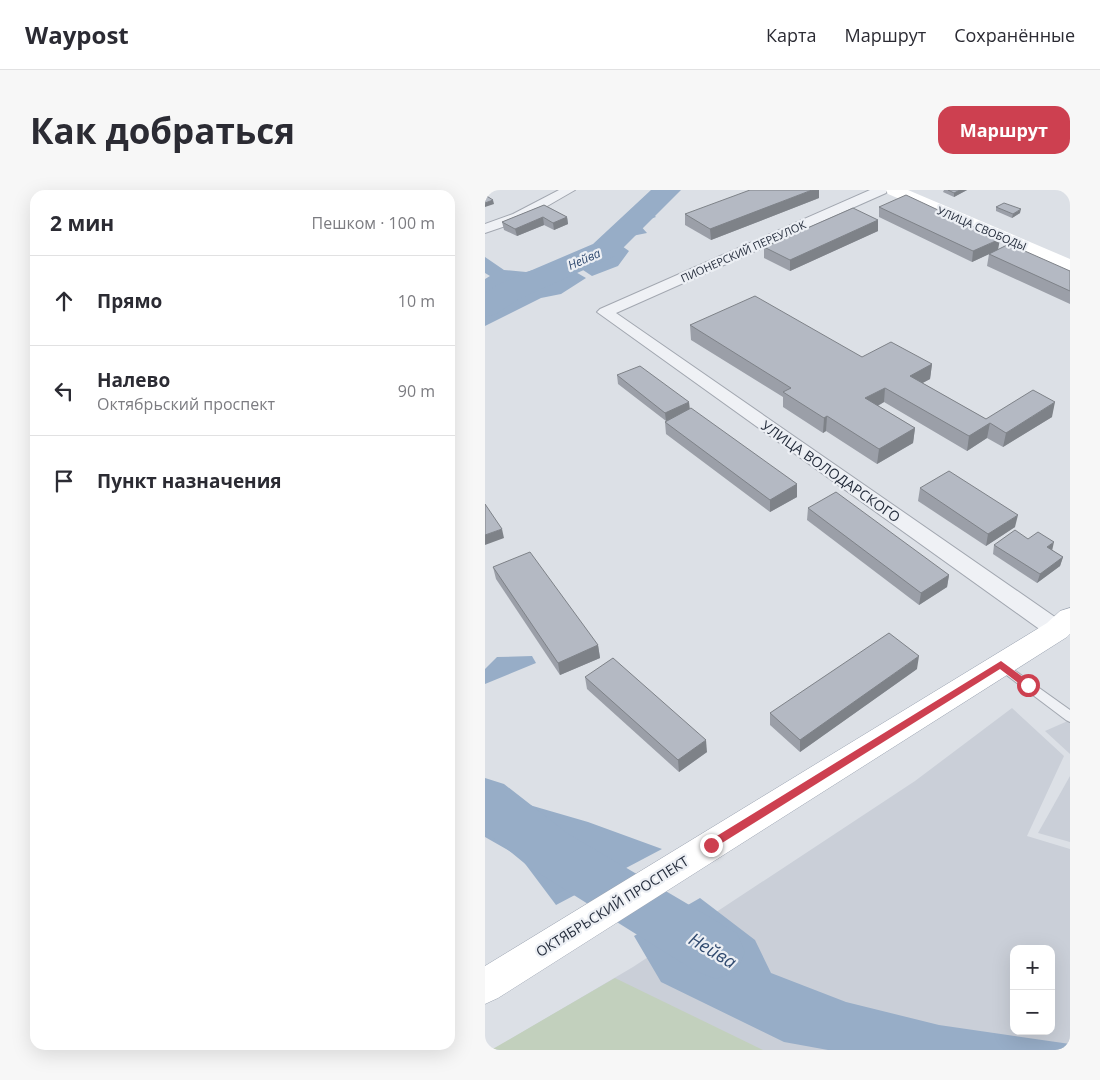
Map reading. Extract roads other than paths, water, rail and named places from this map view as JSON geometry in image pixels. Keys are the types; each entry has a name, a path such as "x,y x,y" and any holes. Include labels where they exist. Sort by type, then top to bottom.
{"main road":[{"name":"УЛИЦА СВОБОДЫ","path":"894,190 1070,266"},
{"name":"ОКТЯБРЬСКИЙ ПРОСПЕКТ","path":"485,986 1063,624"}],"street":[{"path":"487,237 518,217 569,190"},
{"name":"ПИОНЕРСКИЙ ПЕРЕУЛОК","path":"605,312 881,190"},
{"name":"УЛИЦА ВОЛОДАРСКОГО","path":"605,312 1063,624"}],"lane":[{"path":"1001,664 1070,717"}],"water":[{"path":"662,190 673,196 666,204 653,206 651,212 656,217 638,223 647,233 627,237 619,244 629,251 618,266 592,276 574,264 608,239"},
{"path":"485,257 504,270 526,272 560,263 586,278 561,294 541,298 485,326 485,279 490,276 485,273"},
{"path":"532,656 536,663 485,684 485,669 497,657"},
{"path":"485,786 500,804 526,804 588,822 662,849 556,905 520,857 485,837"},
{"path":"700,898 755,940 771,973 846,1002 939,1025 1070,1044 1070,1050 828,1050 784,1042 661,982 634,936"}],"waterway":[{"name":"Нейва","path":"485,307 508,292 604,250 667,190"},
{"name":"Нейва","path":"485,800 548,850 716,952"}]}
